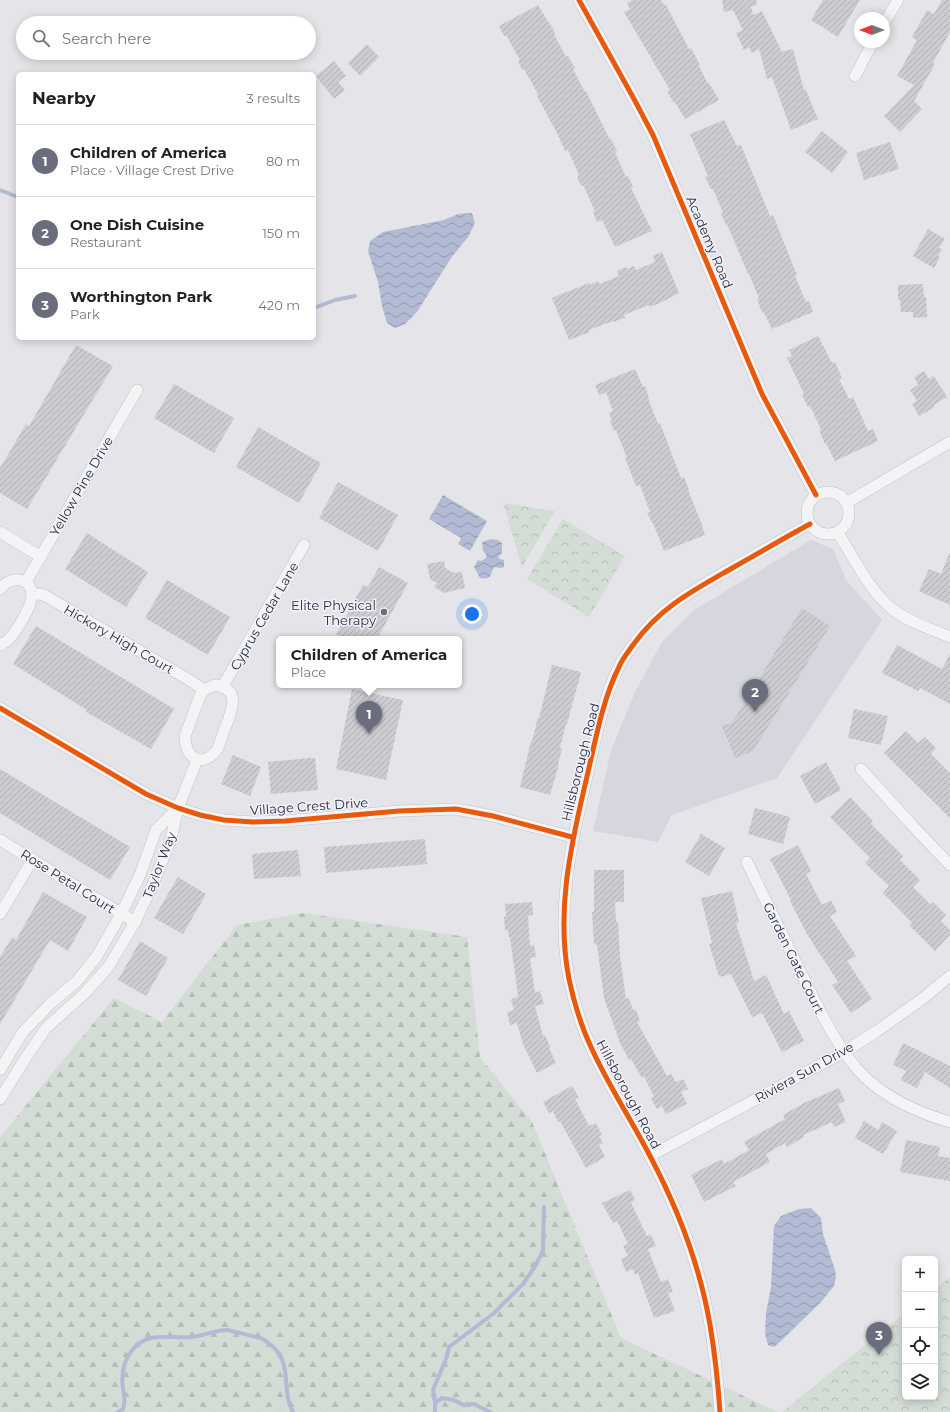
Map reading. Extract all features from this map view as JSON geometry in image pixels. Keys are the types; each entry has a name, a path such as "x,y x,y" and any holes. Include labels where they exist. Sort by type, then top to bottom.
{"street":[{"name":"Academy Road","path":"579,0 653,135 762,394 816,495"},
{"path":"890,13 898,0"},
{"path":"855,76 871,48"},
{"name":"Yellow Pine Drive","path":"26,582 137,390"},
{"path":"846,503 950,442"},
{"path":"823,492 836,494 842,497 846,503 848,516 843,528 837,532 825,534 819,532 810,524 807,518 808,505 816,495 823,492"},
{"name":"Hillsborough Road","path":"720,1412 717,1371 710,1322 696,1264 682,1226 650,1156 603,1072 590,1045 578,1010 569,978 564,942 563,910 566,880 572,837 610,687 620,665 641,635 665,609 689,592 810,524"},
{"path":"0,532 41,556"},
{"path":"837,532 868,582 882,599 913,622 950,637"},
{"name":"Cyprus Cedar Lane","path":"223,686 304,545"},
{"path":"0,589 5,583 12,580 19,580 26,582 32,593 30,606 11,638 0,645"},
{"name":"Hickory High Court","path":"32,593 44,595 192,681 204,690"},
{"path":"215,685 223,686 228,689 232,695 233,701 218,748 210,757 203,760 197,760 190,755 187,749 185,736 200,696 204,690 215,685"},
{"name":"Village Crest Drive","path":"0,708 146,794 178,808 200,815 224,820 253,822 285,821 399,811 456,809 493,816 572,837"},
{"path":"178,808 197,760"},
{"path":"861,769 950,865"},
{"name":"Taylor Way","path":"0,1070 23,1032 50,1004 77,981 97,956 121,914 140,874 156,830 178,808"},
{"name":"Taylor Way","path":"0,1099 46,1028 85,993 109,966 135,922 153,884 171,839 178,808"},
{"name":"Rose Petal Court","path":"0,840 135,922"},
{"path":"0,914 33,859"},
{"name":"Garden Gate Court","path":"747,862 827,1025 844,1052 859,1071 877,1088 894,1099 916,1110 950,1122"},
{"name":"Riviera Sun Drive","path":"650,1156 844,1052 922,999 950,976"}],"shaded area":[{"path":"811,540 833,549 846,580 882,620 777,778 672,815 658,842 593,831 611,750 635,692 662,642 694,610"}],"green space":[{"path":"503,503 555,511 522,567"},
{"path":"563,519 625,556 589,617 527,579"},
{"path":"303,913 467,937 480,1057 532,1122 621,1338 778,1412 0,1412 0,1137 114,998 162,1022 237,925"},
{"path":"950,1277 950,1412 782,1412 902,1315 902,1400 938,1400 938,1287"}],"water":[{"path":"472,213 475,223 468,237 451,258 417,312 405,324 395,328 387,323 382,306 378,282 368,251 370,241 383,232 444,220 458,214"},
{"path":"443,495 487,521 470,551 458,544 461,538 429,519"},
{"path":"491,539 498,540 502,543 502,553 498,557 504,560 504,567 494,567 489,577 480,578 474,567 478,560 481,561 486,558 486,554 483,551 482,542"},
{"path":"811,1208 821,1218 823,1234 835,1270 836,1277 834,1286 821,1302 774,1347 768,1345 765,1334 766,1313 771,1287 774,1226 781,1216 799,1209"}],"building":[{"path":"632,0 661,0 664,5 666,5 689,49 691,48 708,84 709,83 719,100 685,119 667,91 670,90 624,12 630,9 627,3"},
{"path":"722,0 756,0 757,5 751,6 753,15 762,11 782,52 793,49 804,90 806,90 818,119 791,130 772,77 767,79 759,49 752,53 749,47 744,50 736,33 743,30 733,10 724,12"},
{"path":"823,0 860,0 838,37 811,20"},
{"path":"942,0 950,0 950,32 933,63 935,64 914,101 922,109 900,132 884,116 914,85 897,76 917,40 912,37 927,10 934,14"},
{"path":"538,5 555,33 554,34 566,57 568,56 575,68 573,69 585,92 586,91 610,140 611,139 626,177 628,176 633,187 631,188 652,231 615,247 602,220 597,222 593,212 595,211 583,185 581,186 577,177 579,175 568,150 565,151 537,96 538,94 524,69 522,70 518,61 520,60 506,35 504,36 499,26"},
{"path":"367,44 379,57 360,76 348,63"},
{"path":"334,61 346,76 338,82 345,90 334,99 316,76"},
{"path":"724,120 737,146 741,145 770,216 773,215 806,302 809,301 813,312 772,329 763,311 762,312 757,299 759,298 721,214 723,213 713,189 711,189 705,177 708,176 690,134"},
{"path":"822,131 848,152 832,173 805,152"},
{"path":"890,142 899,169 864,180 856,153"},
{"path":"928,229 945,239 939,248 942,249 938,256 940,257 934,268 913,256"},
{"path":"662,252 679,293 650,307 649,305 624,315 625,318 589,330 590,332 569,340 552,298 589,283 590,285 598,281 600,284 619,276 617,271 626,267 627,269 634,266 636,270 655,262 653,256"},
{"path":"923,284 924,297 926,297 927,317 913,318 913,312 901,312 900,300 898,300 898,285"},
{"path":"818,336 832,363 835,362 842,378 839,379 849,399 853,397 868,431 873,429 878,441 835,461 826,443 825,444 819,430 821,429 810,406 808,407 802,395 804,394 787,358 792,356 789,350"},
{"path":"76,345 113,366 27,509 0,493 0,468 26,424 29,426"},
{"path":"635,369 643,387 645,386 658,424 660,423 681,478 684,477 705,535 664,551 647,512 650,512 640,485 636,486 616,430 614,431 610,421 612,421 609,413 613,411 606,392 599,395 595,385"},
{"path":"924,371 929,379 934,376 947,397 934,405 935,407 919,416 912,404 917,401 910,390 918,385 914,377"},
{"path":"174,384 234,418 214,453 154,418"},
{"path":"258,427 321,463 299,503 236,467"},
{"path":"338,482 398,515 378,551 319,518"},
{"path":"87,533 148,572 126,607 65,569"},
{"path":"950,552 950,605 919,591 929,569 941,574"},
{"path":"444,561 445,568 454,573 462,572 465,588 444,593 434,587 437,583 430,579 427,564"},
{"path":"379,567 408,583 379,636 339,636 336,634 363,585 368,587"},
{"path":"167,580 230,617 208,655 145,618"},
{"path":"802,608 830,626 753,751 735,758 722,726 732,723"},
{"path":"36,626 174,709 151,749 86,712 87,710 13,664"},
{"path":"897,645 942,669 950,654 950,704 920,688 918,691 882,673"},
{"path":"552,665 581,672 566,724 560,748 562,749 559,764 550,795 520,787"},
{"path":"352,689 403,700 386,780 336,769"},
{"path":"854,709 888,716 881,745 848,738"},
{"path":"906,731 918,743 925,737 936,748 931,754 950,773 950,818 884,753"},
{"path":"233,755 261,767 250,796 221,784"},
{"path":"315,758 318,790 271,794 268,762"},
{"path":"826,762 841,790 815,804 800,776"},
{"path":"0,769 130,847 110,880 0,813"},
{"path":"850,797 873,821 871,824 903,856 900,860 920,880 913,887 931,905 933,902 946,915 941,921 950,930 950,935 935,951 910,926 912,923 883,893 889,886 865,863 870,858 830,817"},
{"path":"755,808 790,817 783,844 748,834"},
{"path":"701,834 725,848 709,876 685,862"},
{"path":"425,839 427,864 326,873 324,847"},
{"path":"798,845 811,871 806,874 822,905 831,900 837,912 830,916 856,956 847,961 872,999 851,1013 832,985 838,982 807,934 770,859"},
{"path":"298,850 301,876 254,879 252,854"},
{"path":"594,870 624,870 624,902 615,902 616,922 618,922 620,955 626,999 629,998 633,1010 636,1010 640,1021 637,1022 667,1076 671,1074 676,1082 683,1079 688,1089 681,1092 687,1104 666,1114 662,1106 657,1109 651,1098 654,1097 644,1076 642,1078 631,1059 629,1060 620,1043 604,998 597,944 594,944 592,912 594,912"},
{"path":"178,877 206,894 183,934 154,918"},
{"path":"732,891 739,922 736,923 754,981 766,975 784,1014 789,1011 804,1041 782,1052 762,1013 752,1017 731,974 719,977 709,944 712,943 701,898"},
{"path":"43,892 87,917 68,951 50,940 0,1024 0,957 12,937 16,940"},
{"path":"532,902 533,915 528,916 530,946 534,945 536,957 530,958 535,993 540,991 544,1004 535,1006 543,1036 545,1035 556,1063 537,1073 523,1044 517,1023 510,1025 507,1012 514,1010 511,999 518,997 510,937 508,930 505,930 504,917 506,917 505,904"},
{"path":"140,941 168,958 146,996 118,980"},
{"path":"903,1043 950,1066 950,1088 925,1072 917,1088 901,1080 906,1071 893,1065"},
{"path":"572,1086 579,1098 575,1099 589,1126 596,1123 602,1135 599,1136 603,1143 599,1145 605,1157 586,1168 560,1121 558,1122 553,1111 549,1113 543,1102"},
{"path":"839,1088 845,1101 838,1104 846,1122 834,1127 832,1122 803,1135 804,1137 787,1147 785,1143 766,1154 770,1162 733,1182 736,1186 704,1202 691,1175 722,1159 724,1164 749,1150 744,1142 785,1119 783,1115 804,1103"},
{"path":"864,1121 878,1130 882,1122 897,1131 883,1154 855,1138"},
{"path":"906,1140 940,1147 938,1156 950,1158 950,1181 900,1172"},
{"path":"630,1190 635,1200 631,1203 647,1236 651,1235 656,1246 648,1249 661,1282 668,1279 673,1292 668,1293 675,1311 654,1318 638,1273 635,1275 633,1269 626,1272 621,1259 628,1256 623,1246 628,1244 617,1221 613,1223 602,1203"}],"waterway":[{"path":"0,190 16,196"},
{"path":"316,307 335,300 355,296"},
{"path":"435,1412 433,1390 446,1359 449,1347 493,1314 523,1284 534,1268 543,1251 544,1207"},
{"path":"118,1412 123,1409 124,1403 122,1377 124,1367 131,1352 140,1343 146,1339 161,1337 191,1337 227,1330 263,1339 277,1351 284,1365 288,1397 293,1412"},
{"path":"435,1403 442,1398 454,1400 463,1405 474,1404 490,1412"}],"cycle path":[{"path":"579,0 653,135 762,394 816,495"},
{"path":"720,1412 716,1368 706,1303 687,1238 670,1196 643,1142 612,1088 587,1039 576,1005 569,979 565,954 564,905 566,881 579,809 599,724 613,680 625,656 643,632 679,600 810,524"},
{"path":"0,708 146,794 178,808 200,815 224,820 253,822 285,821 399,811 456,809 493,816 572,837"}],"place":[{"name":"Elite Physical Therapy","path":"384,612"},
{"name":"One Dish Cuisine","path":"755,712"},
{"name":"Children of America","path":"369,734"},
{"name":"Worthington Park","path":"879,1355"}]}
